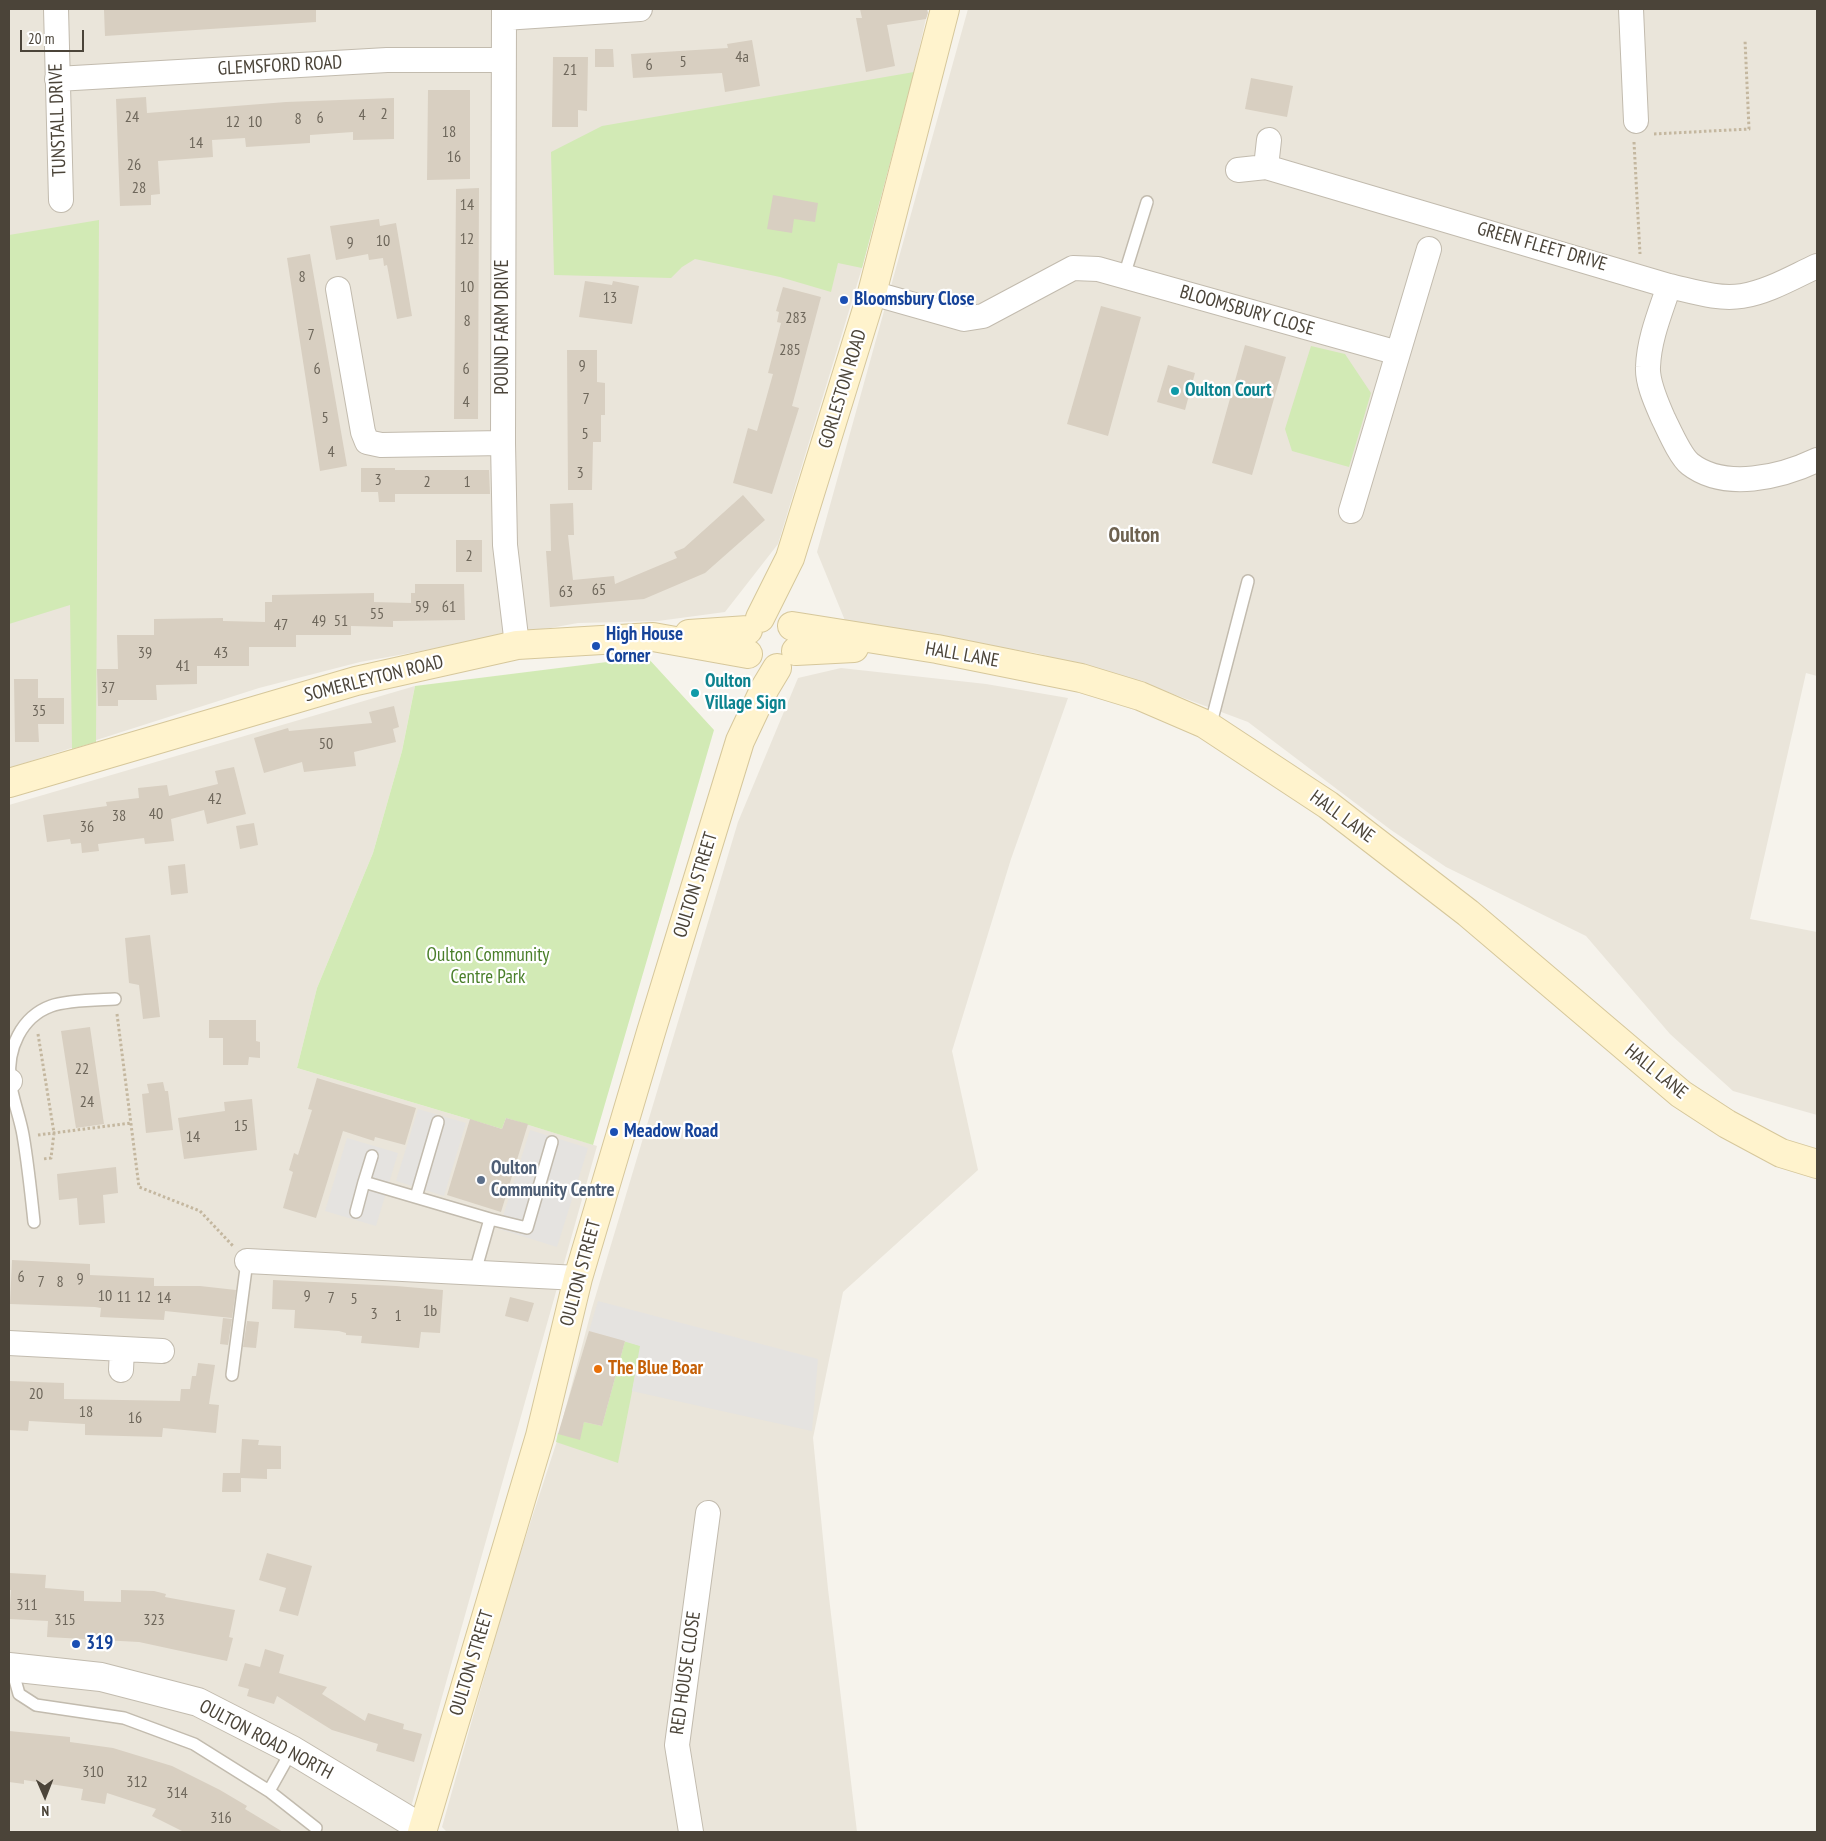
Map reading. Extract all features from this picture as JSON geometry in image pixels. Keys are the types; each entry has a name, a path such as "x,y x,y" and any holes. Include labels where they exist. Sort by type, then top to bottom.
{"main road":[{"name":"GORLESTON ROAD","path":"771,641 790,558 872,293 945,9"},
{"name":"SOMERLEYTON ROAD","path":"9,783 356,681 517,645 652,637 771,641"},
{"name":"HALL LANE","path":"771,641 901,645 937,649 1081,678 1140,696 1210,728 1328,805 1468,913 1681,1094 1727,1124 1781,1153 1817,1164"},
{"name":"OULTON STREET","path":"424,1831 540,1436 578,1278 771,641"}],"street":[{"name":"TUNSTALL DRIVE","path":"56,9 61,200"},
{"path":"504,13 640,9"},
{"path":"1631,9 1635,128"},
{"name":"POUND FARM DRIVE","path":"504,13 503,443 505,545 517,645"},
{"name":"GLEMSFORD ROAD","path":"57,78 387,60 503,60"},
{"path":"1266,167 1269,140"},
{"name":"GREEN FLEET DRIVE","path":"1238,170 1266,167 1669,286 1716,296 1741,296 1770,288 1817,266"},
{"path":"1351,511 1429,249"},
{"name":"BLOOMSBURY CLOSE","path":"872,293 964,319 984,316 1073,268 1098,269 1398,353"},
{"path":"1669,286 1653,332 1647,369 1656,401 1670,433 1690,463 1717,477 1756,478 1797,470 1817,460"},
{"path":"338,289 363,432 367,442 381,446 503,443"},
{"path":"248,1261 578,1278"},
{"path":"9,1343 122,1359 162,1351"},
{"name":"RED HOUSE CLOSE","path":"691,1832 677,1745 708,1513"},
{"name":"OULTON ROAD NORTH","path":"10,1667 101,1677 198,1702 292,1750 424,1831"}],"lane":[{"path":"1124,276 1147,202"},
{"path":"1210,728 1248,581"},
{"path":"34,1222 23,1136 9,1081 10,1062 14,1047 23,1025 35,1014 52,1005 115,999"},
{"path":"416,1198 438,1122"},
{"path":"364,1182 527,1228 552,1142"},
{"path":"356,1212 372,1156"},
{"path":"475,1272 490,1219"},
{"path":"232,1375 248,1261"},
{"path":"10,1667 19,1694 36,1705 124,1718 194,1744 269,1791 316,1828"},
{"path":"269,1791 292,1750"}],"path":[{"path":"1641,277 1635,128 1750,129 1745,40"},
{"path":"115,999 139,1187 200,1211 248,1261"},
{"path":"26,1160 51,1158 54,1133 35,1014"},
{"path":"36,1135 131,1124"}],"shaded area":[{"path":"9,9 928,9 914,72 862,268 778,544 725,612 658,621 578,623 360,662 259,688 9,768"},
{"path":"968,9 1817,9 1817,676 1806,673 1750,919 1817,932 1817,1115 1733,1091 1670,1034 1586,936 1446,867 1391,830 1248,722 1141,682 1036,653 846,623 817,552"},
{"path":"841,668 986,684 1068,698 1011,859 952,1051 978,1170 843,1292 813,1438 828,1589 857,1832 447,1832 442,1827 510,1585 557,1441 592,1308 738,822 798,678"},
{"path":"415,686 402,751 373,853 317,988 297,1068 502,1129 506,1118 597,1146 404,1832 9,1832 9,805"},
{"path":"418,1109 466,1123 444,1196 396,1181"},
{"path":"530,1130 588,1148 557,1247 499,1229"},
{"path":"347,1138 398,1153 376,1226 325,1211"},
{"path":"598,1301 818,1359 812,1431 632,1391 640,1346 589,1331"}],"green space":[{"path":"914,72 862,268 838,263 831,292 780,277 695,259 682,267 671,278 554,275 551,152 602,126"},
{"path":"99,220 96,742 72,749 70,605 9,624 9,235"},
{"path":"1311,346 1345,354 1371,393 1349,467 1292,451 1285,429"},
{"name":"Oulton Community Centre Park","path":"647,657 714,730 593,1145 506,1118 502,1129 297,1068 317,988 373,853 402,751 415,686"},
{"path":"625,1341 641,1346 618,1463 556,1442 558,1433 579,1439 584,1422 602,1426"}],"building":[{"path":"316,9 316,22 105,36 104,10"},
{"path":"860,9 927,9 928,13 926,19 887,25 895,66 866,72 856,18 862,18"},
{"path":"752,40 760,86 725,92 722,73 633,78 631,54 728,48 727,44"},
{"path":"595,49 613,49 614,67 595,67"},
{"path":"553,57 588,57 587,111 578,110 578,127 552,127"},
{"path":"1251,78 1293,86 1287,117 1245,109"},
{"path":"428,90 470,90 470,179 427,180"},
{"path":"146,97 147,113 286,102 394,98 394,139 353,140 353,132 310,135 310,143 246,147 245,138 212,140 213,157 158,161 160,194 151,195 151,205 120,206 116,99"},
{"path":"479,188 478,419 454,419 456,189"},
{"path":"773,195 818,203 815,222 794,219 792,233 767,229"},
{"path":"379,219 380,226 396,223 412,316 397,319 387,265 384,266 383,258 369,260 368,254 336,260 330,226"},
{"path":"310,254 347,466 320,471 287,258"},
{"path":"585,281 612,285 613,281 639,286 632,324 579,317"},
{"path":"783,287 821,297 792,406 799,408 772,494 733,483 748,428 757,431 773,374 768,373 781,323 777,322 779,312 776,311"},
{"path":"1101,306 1141,317 1108,436 1067,424"},
{"path":"1245,345 1286,357 1252,475 1212,463"},
{"path":"567,350 597,350 597,382 605,383 605,415 601,415 601,442 593,442 592,490 568,490"},
{"path":"1168,365 1195,373 1185,410 1157,402"},
{"path":"361,468 489,470 490,494 395,494 395,502 379,502 378,492 361,492"},
{"path":"743,495 765,520 705,573 644,599 550,607 546,551 551,551 550,504 573,503 574,535 568,535 573,580 614,576 615,584 677,558 674,552 684,548"},
{"path":"456,540 482,540 482,572 456,572"},
{"path":"415,584 464,584 465,620 393,621 393,627 351,626 351,635 296,635 296,647 249,647 249,666 197,666 197,684 156,685 157,700 118,700 118,706 98,706 97,669 118,669 117,635 154,635 154,619 223,618 223,621 265,622 265,602 272,602 272,595 374,593 374,602 411,603 411,593 415,593"},
{"path":"14,679 38,679 38,698 64,698 64,724 38,724 39,742 15,742"},
{"path":"394,706 399,727 393,729 396,742 354,752 356,766 304,772 302,762 264,773 254,738 288,728 289,731 372,723 369,712"},
{"path":"234,767 246,814 207,824 204,810 171,819 174,841 145,844 144,838 98,844 99,851 82,853 81,843 71,844 70,839 47,842 43,815 107,806 106,802 139,798 138,788 167,785 169,796 218,784 215,771"},
{"path":"254,823 258,845 240,849 236,826"},
{"path":"185,864 188,893 171,895 168,866"},
{"path":"150,935 160,1017 143,1019 139,985 129,983 125,938"},
{"path":"209,1020 256,1020 256,1041 260,1042 260,1058 249,1057 248,1065 223,1065 223,1038 209,1038"},
{"path":"90,1027 104,1124 76,1128 61,1031"},
{"path":"317,1078 416,1108 405,1145 375,1137 374,1141 343,1131 316,1218 283,1208 293,1172 289,1170 294,1153 298,1155 312,1110 308,1109"},
{"path":"163,1082 165,1091 168,1091 173,1130 146,1133 142,1094 149,1093 147,1084"},
{"path":"252,1099 257,1150 184,1159 178,1118 225,1111 224,1102"},
{"name":"Oulton Community Centre","path":"506,1118 528,1124 501,1212 447,1195 470,1119 502,1129"},
{"path":"116,1167 118,1193 103,1195 105,1223 79,1225 77,1198 59,1200 57,1174"},
{"path":"12,1260 90,1264 90,1275 154,1278 154,1286 200,1286 236,1290 232,1318 165,1311 164,1320 100,1317 101,1308 95,1307 10,1304"},
{"path":"273,1280 443,1290 440,1333 421,1332 419,1348 361,1343 362,1336 346,1335 346,1333 339,1331 294,1328 295,1310 272,1309"},
{"path":"510,1297 534,1303 528,1322 505,1316"},
{"path":"223,1318 232,1319 228,1345 220,1344"},
{"path":"247,1321 259,1322 256,1348 243,1347"},
{"name":"The Blue Boar","path":"589,1331 625,1341 602,1426 584,1422 580,1440 558,1434"},
{"path":"198,1363 215,1365 209,1404 219,1405 216,1433 163,1428 162,1437 85,1435 85,1424 29,1421 28,1431 9,1430 9,1381 64,1383 64,1399 180,1401 181,1389 190,1389 192,1376 196,1376"},
{"path":"242,1439 259,1440 258,1445 281,1446 281,1469 267,1469 267,1479 241,1478 241,1492 222,1492 223,1473 240,1473"},
{"path":"267,1553 312,1566 298,1616 279,1611 286,1588 259,1580"},
{"path":"9,1573 46,1575 45,1588 84,1591 84,1601 121,1602 121,1590 154,1591 166,1594 165,1597 235,1610 229,1637 233,1638 227,1661 139,1642 47,1637 48,1621 9,1619 11,1590 9,1590"},
{"path":"265,1649 284,1655 279,1673 327,1687 322,1694 365,1721 368,1713 404,1724 403,1729 422,1734 414,1762 376,1751 378,1744 332,1730 277,1696 274,1704 247,1696 249,1689 238,1686 245,1663 260,1667"},
{"path":"9,1731 70,1737 70,1742 113,1748 172,1766 247,1806 245,1809 283,1832 184,1832 152,1816 156,1809 107,1793 105,1804 81,1800 83,1789 24,1780 24,1784 9,1782"}],"place":[{"name":"Bloomsbury Close","path":"844,300"},
{"name":"Oulton Court","path":"1175,391"},
{"name":"High House Corner","path":"596,646"},
{"name":"Oulton Village Sign","path":"695,693"},
{"name":"Meadow Road","path":"614,1132"},
{"name":"Oulton Community Centre","path":"481,1180"},
{"name":"The Blue Boar","path":"598,1369"},
{"name":"319","path":"76,1644"}],"district":[{"name":"Oulton","path":"1134,536"}]}
